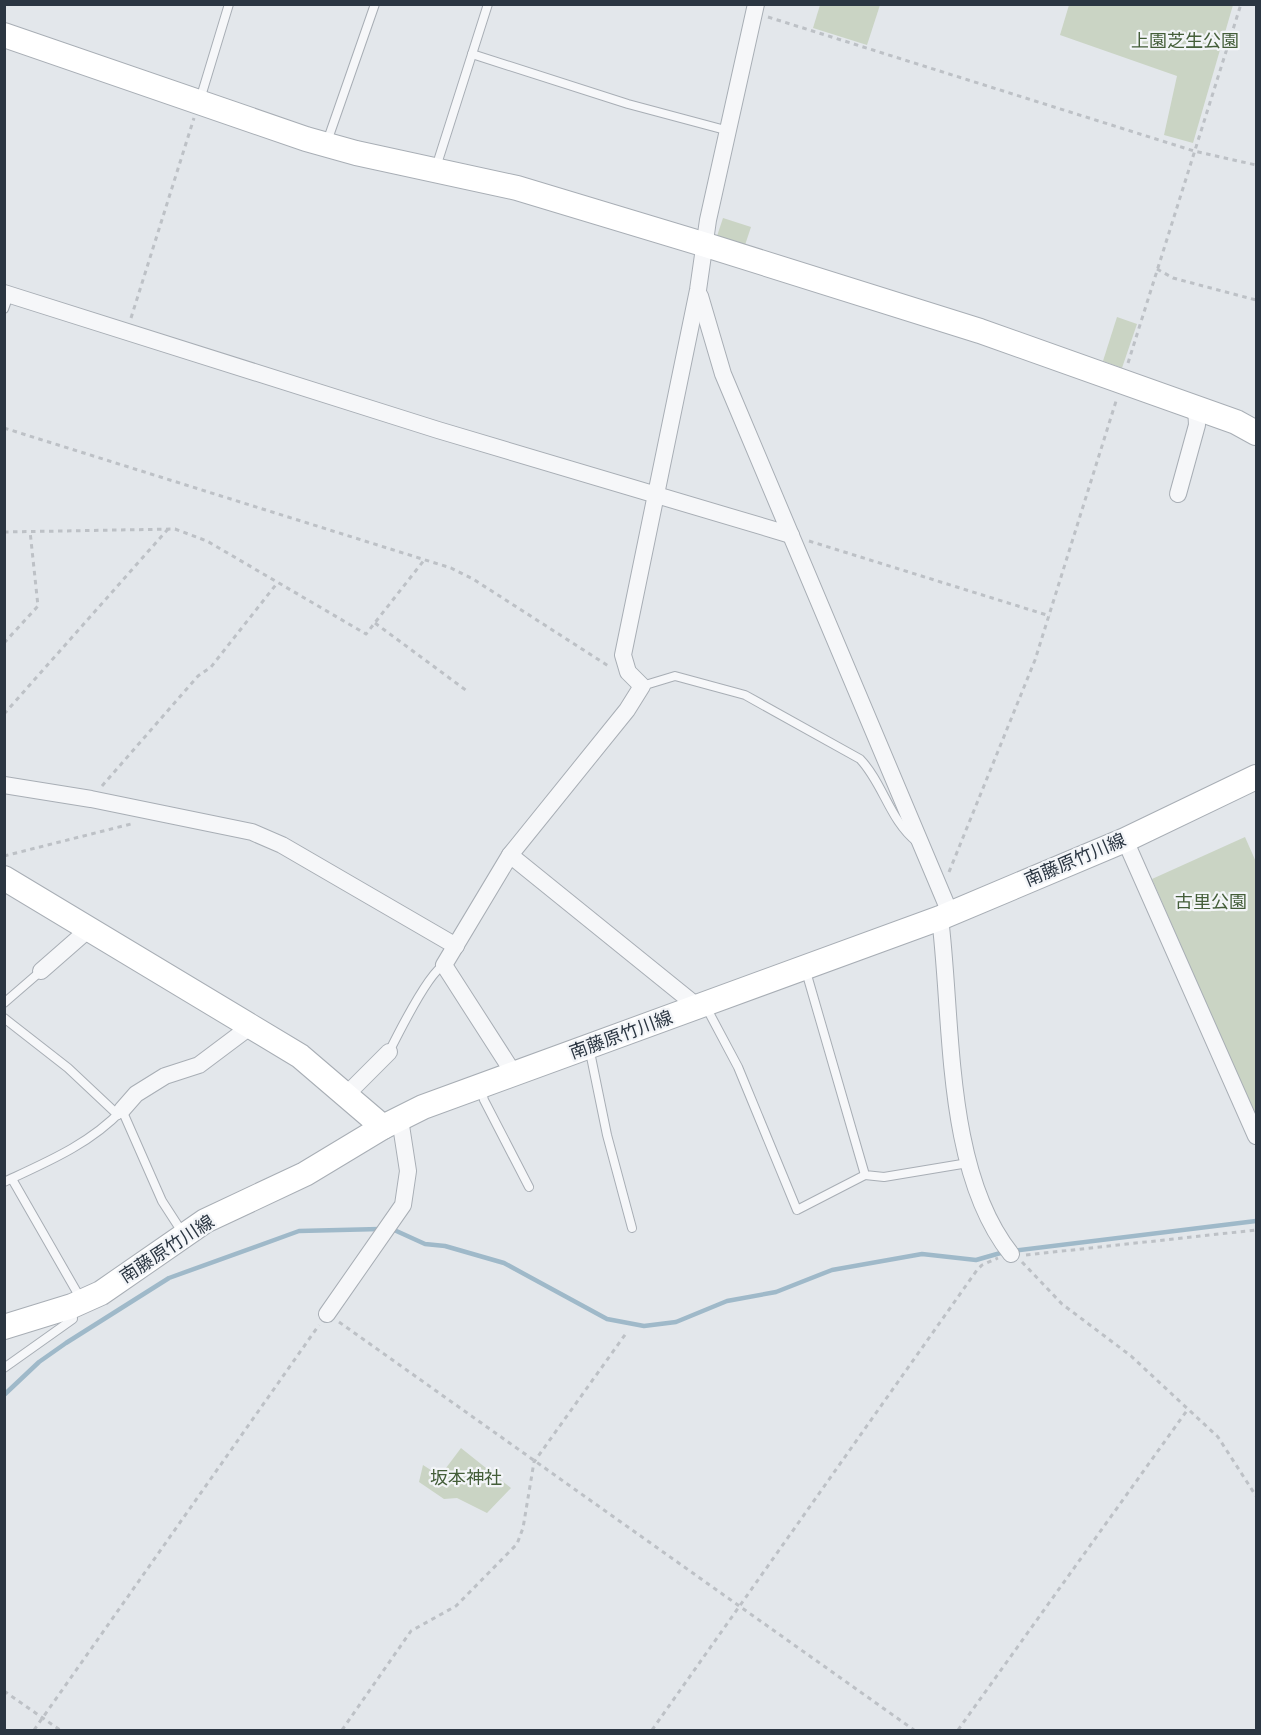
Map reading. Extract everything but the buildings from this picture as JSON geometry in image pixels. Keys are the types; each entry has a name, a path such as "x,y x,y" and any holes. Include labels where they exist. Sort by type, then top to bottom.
{"street":[{"path":"514,1074 444,965 510,855 627,710 642,686 628,672 623,655 658,496 698,290 708,220 754,7"},
{"path":"4,35 200,97 316,142 517,188 980,331 1196,407 1236,422 1257,433"},
{"path":"698,290 723,374 942,889 958,1108 974,1184 1008,1251"},
{"path":"6,299 127,331 791,535"},
{"path":"1178,494 1197,425 1196,407"},
{"name":"南藤原竹川線","path":"6,1325 77,1304 101,1293 206,1221 305,1174 423,1107 945,915 1125,840 1257,777"},
{"path":"4,785 91,799 252,832 282,845 456,946"},
{"path":"1125,840 1257,1136"},
{"path":"510,855 702,1006"},
{"path":"4,878 300,1056 346,1095 392,1123 408,1171 403,1205 327,1314"},
{"path":"41,971 89,929"},
{"path":"120,1112 136,1094 165,1076 199,1065 251,1026"},
{"path":"346,1095 389,1052"}],"lane":[{"path":"200,97 229,4"},
{"path":"329,136 375,4"},
{"path":"438,161 488,4"},
{"path":"472,54 628,104 729,131"},
{"path":"642,686 675,676 745,695 860,759 868,768 904,832 924,848"},
{"path":"389,1052 428,984 439,968 444,965"},
{"path":"805,968 865,1175"},
{"path":"4,1003 41,971"},
{"path":"702,1006 747,1088 797,1210 865,1175 884,1177 968,1162"},
{"path":"4,1018 120,1112 162,1201 185,1235"},
{"path":"589,1047 607,1135 632,1228"},
{"path":"481,1086 484,1100 529,1187"},
{"path":"4,1368 73,1319 77,1304 8,1180 80,1145 104,1130 120,1112"}],"path":[{"path":"942,889 1050,616 1241,4"},
{"path":"754,7 1194,151 1257,165"},
{"path":"127,331 200,97"},
{"path":"1157,269 1173,278 1257,300"},
{"path":"4,428 425,559 473,579 618,672 628,672"},
{"path":"4,532 168,529 207,541 366,634 425,559"},
{"path":"4,714 168,529"},
{"path":"4,643 38,606 30,531"},
{"path":"791,535 1050,616"},
{"path":"91,799 198,676 211,667 278,582"},
{"path":"375,623 467,691"},
{"path":"4,856 132,823"},
{"path":"1257,1230 1016,1257 1062,1304 1131,1356 1218,1437 1257,1496"},
{"path":"652,1731 977,1270 1008,1251"},
{"path":"34,1731 327,1314 914,1731"},
{"path":"342,1731 411,1630 456,1606 517,1544 523,1528 534,1462 627,1332"},
{"path":"958,1731 1188,1409"},
{"path":"4,1691 60,1731"}],"green space":[{"path":"820,5 880,5 867,45 813,28"},
{"name":"上園芝生公園","path":"1069,5 1233,5 1193,143 1164,135 1177,76 1060,35"},
{"path":"723,218 751,227 745,245 717,236"},
{"path":"1117,317 1137,324 1122,368 1103,361"},
{"name":"古里公園","path":"1245,837 1256,862 1256,1118 1152,879"},
{"name":"坂本神社","path":"461,1448 511,1488 487,1513 457,1498 444,1499 419,1482 423,1465 440,1476"}],"waterway":[{"path":"1012,1251 1256,1221"},
{"path":"4,1395 39,1362 169,1278 299,1231 380,1229"},
{"path":"392,1229 425,1244 445,1246 504,1263 607,1319 644,1326 676,1322 727,1301 776,1292 832,1270 922,1254 976,1260 1004,1252"}]}
